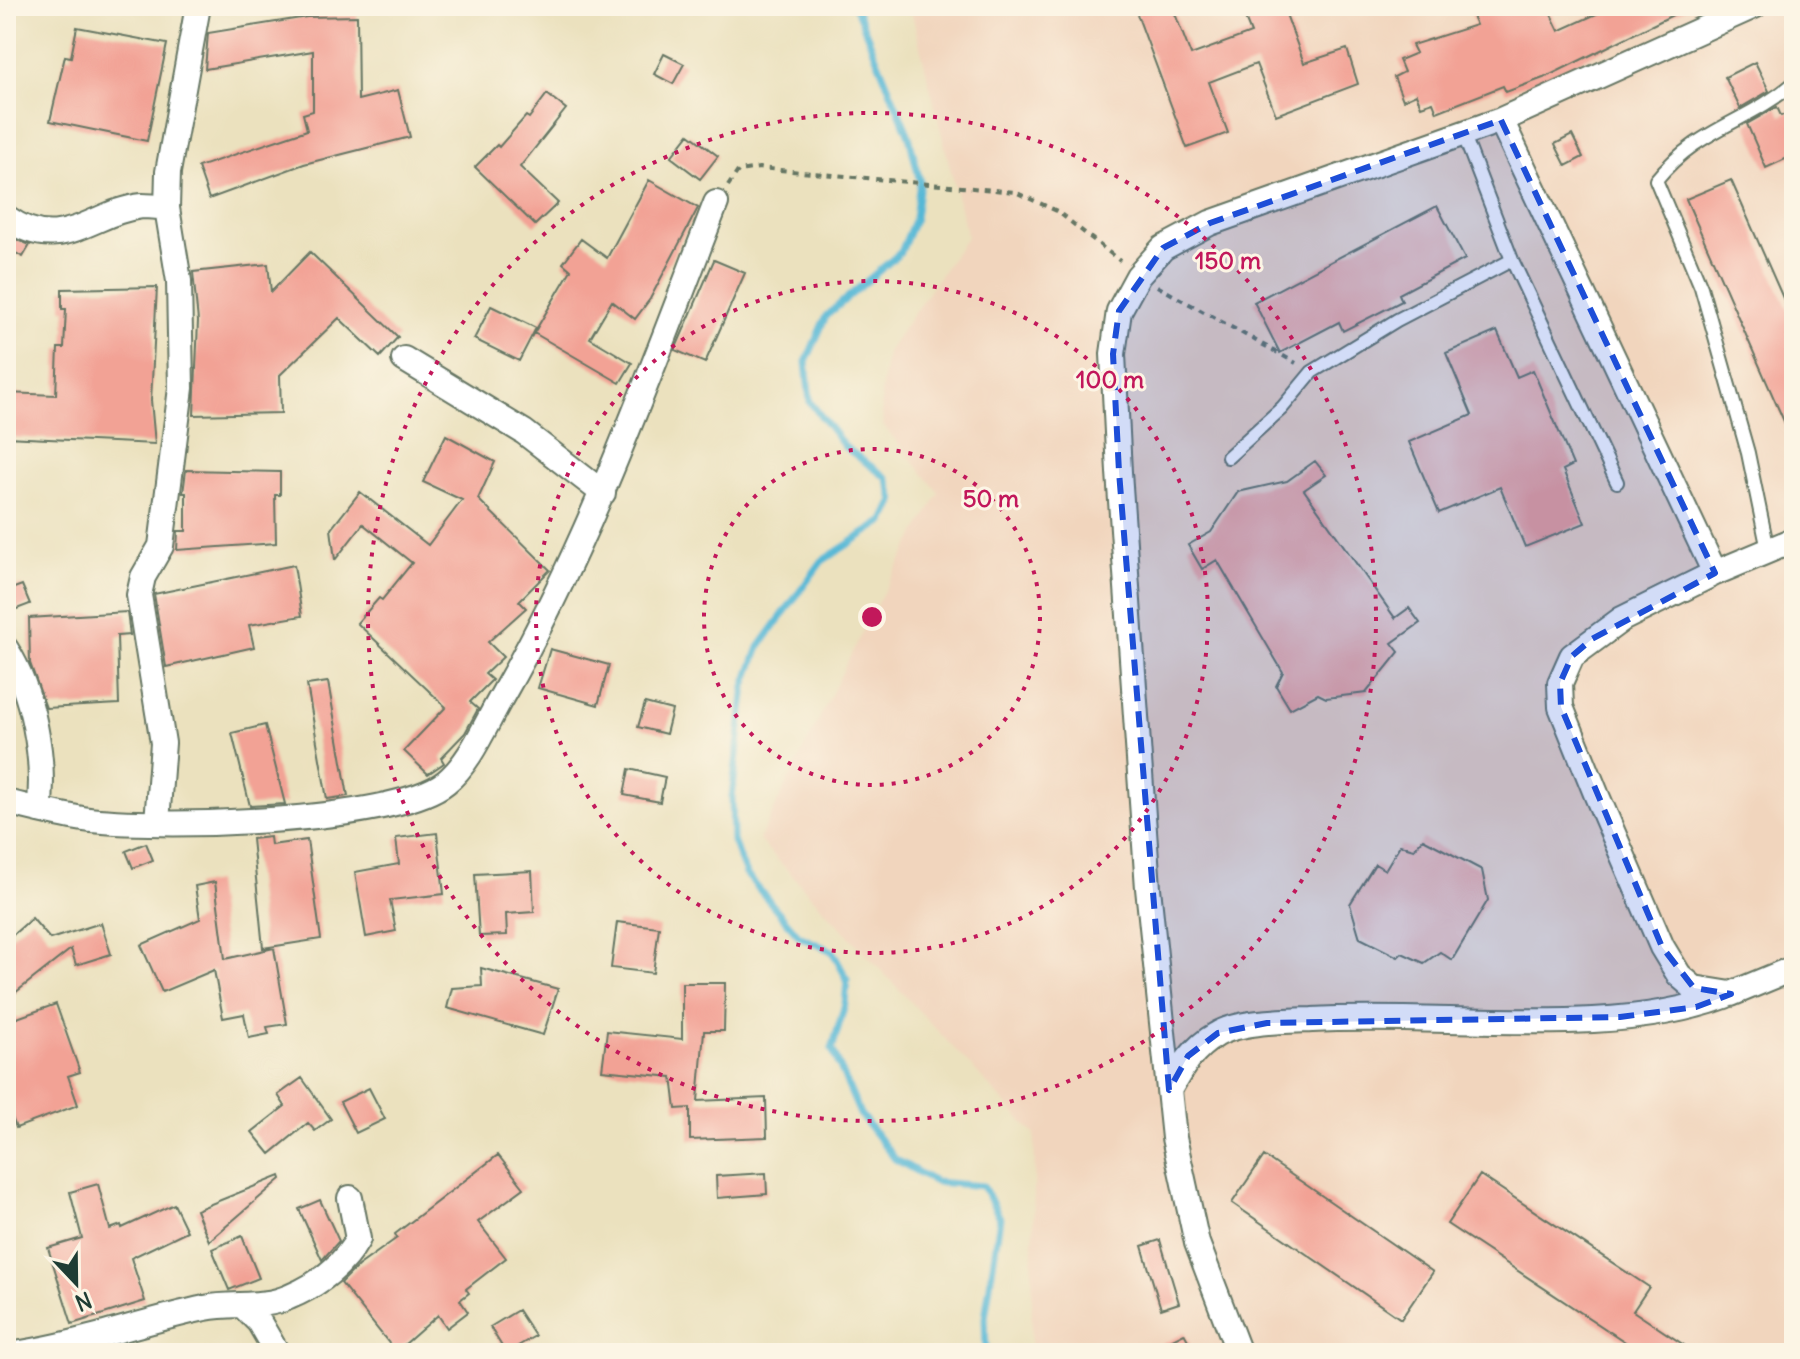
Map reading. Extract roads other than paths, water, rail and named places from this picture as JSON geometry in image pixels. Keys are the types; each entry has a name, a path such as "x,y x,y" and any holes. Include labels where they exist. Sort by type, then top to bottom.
{"street":[{"path":"157,822 163,743 139,595 143,577 161,546 181,388 179,281 167,208 168,172 198,6"},
{"path":"1239,1353 1197,1243 1174,1138 1148,888 1113,354 1119,311 1138,276 1163,248 1210,223 1501,120 1754,6"},
{"path":"1501,120 1715,573"},
{"path":"6,802 85,819 264,821 346,812 418,797 446,782 465,759 524,656 603,493 716,203"},
{"path":"7,218 20,228 51,233 77,231 140,206 167,208"},
{"path":"404,359 524,432 603,493"},
{"path":"1731,994 1694,988 1679,975 1662,947 1561,707 1560,683 1572,656 1622,619 1715,573 1794,540"},
{"path":"6,649 15,663 38,740 44,779 39,810"},
{"path":"1169,1090 1188,1056 1218,1033 1267,1023 1336,1018 1620,1017 1696,1007 1794,968"},
{"path":"21,1353 77,1344 122,1343 207,1307 243,1306 287,1299 316,1284 346,1260 358,1239 350,1198"},
{"path":"243,1306 259,1322 277,1353"}],"lane":[{"path":"1768,550 1748,453 1701,287 1656,180 1673,159 1718,127 1768,106 1794,83"},
{"path":"1463,133 1512,260 1617,482"},
{"path":"1228,457 1282,408 1312,372 1397,320 1512,260"}],"waterway":[{"path":"855,6 909,136 920,182 915,218 901,252 826,316 806,362 810,402 845,447 887,478 894,500 884,521 822,561 759,647 745,686 732,797 733,841 746,874 799,936 832,951 847,979 845,1004 832,1049 860,1114 895,1159 935,1182 983,1186 1000,1218 985,1318 986,1353"}]}
